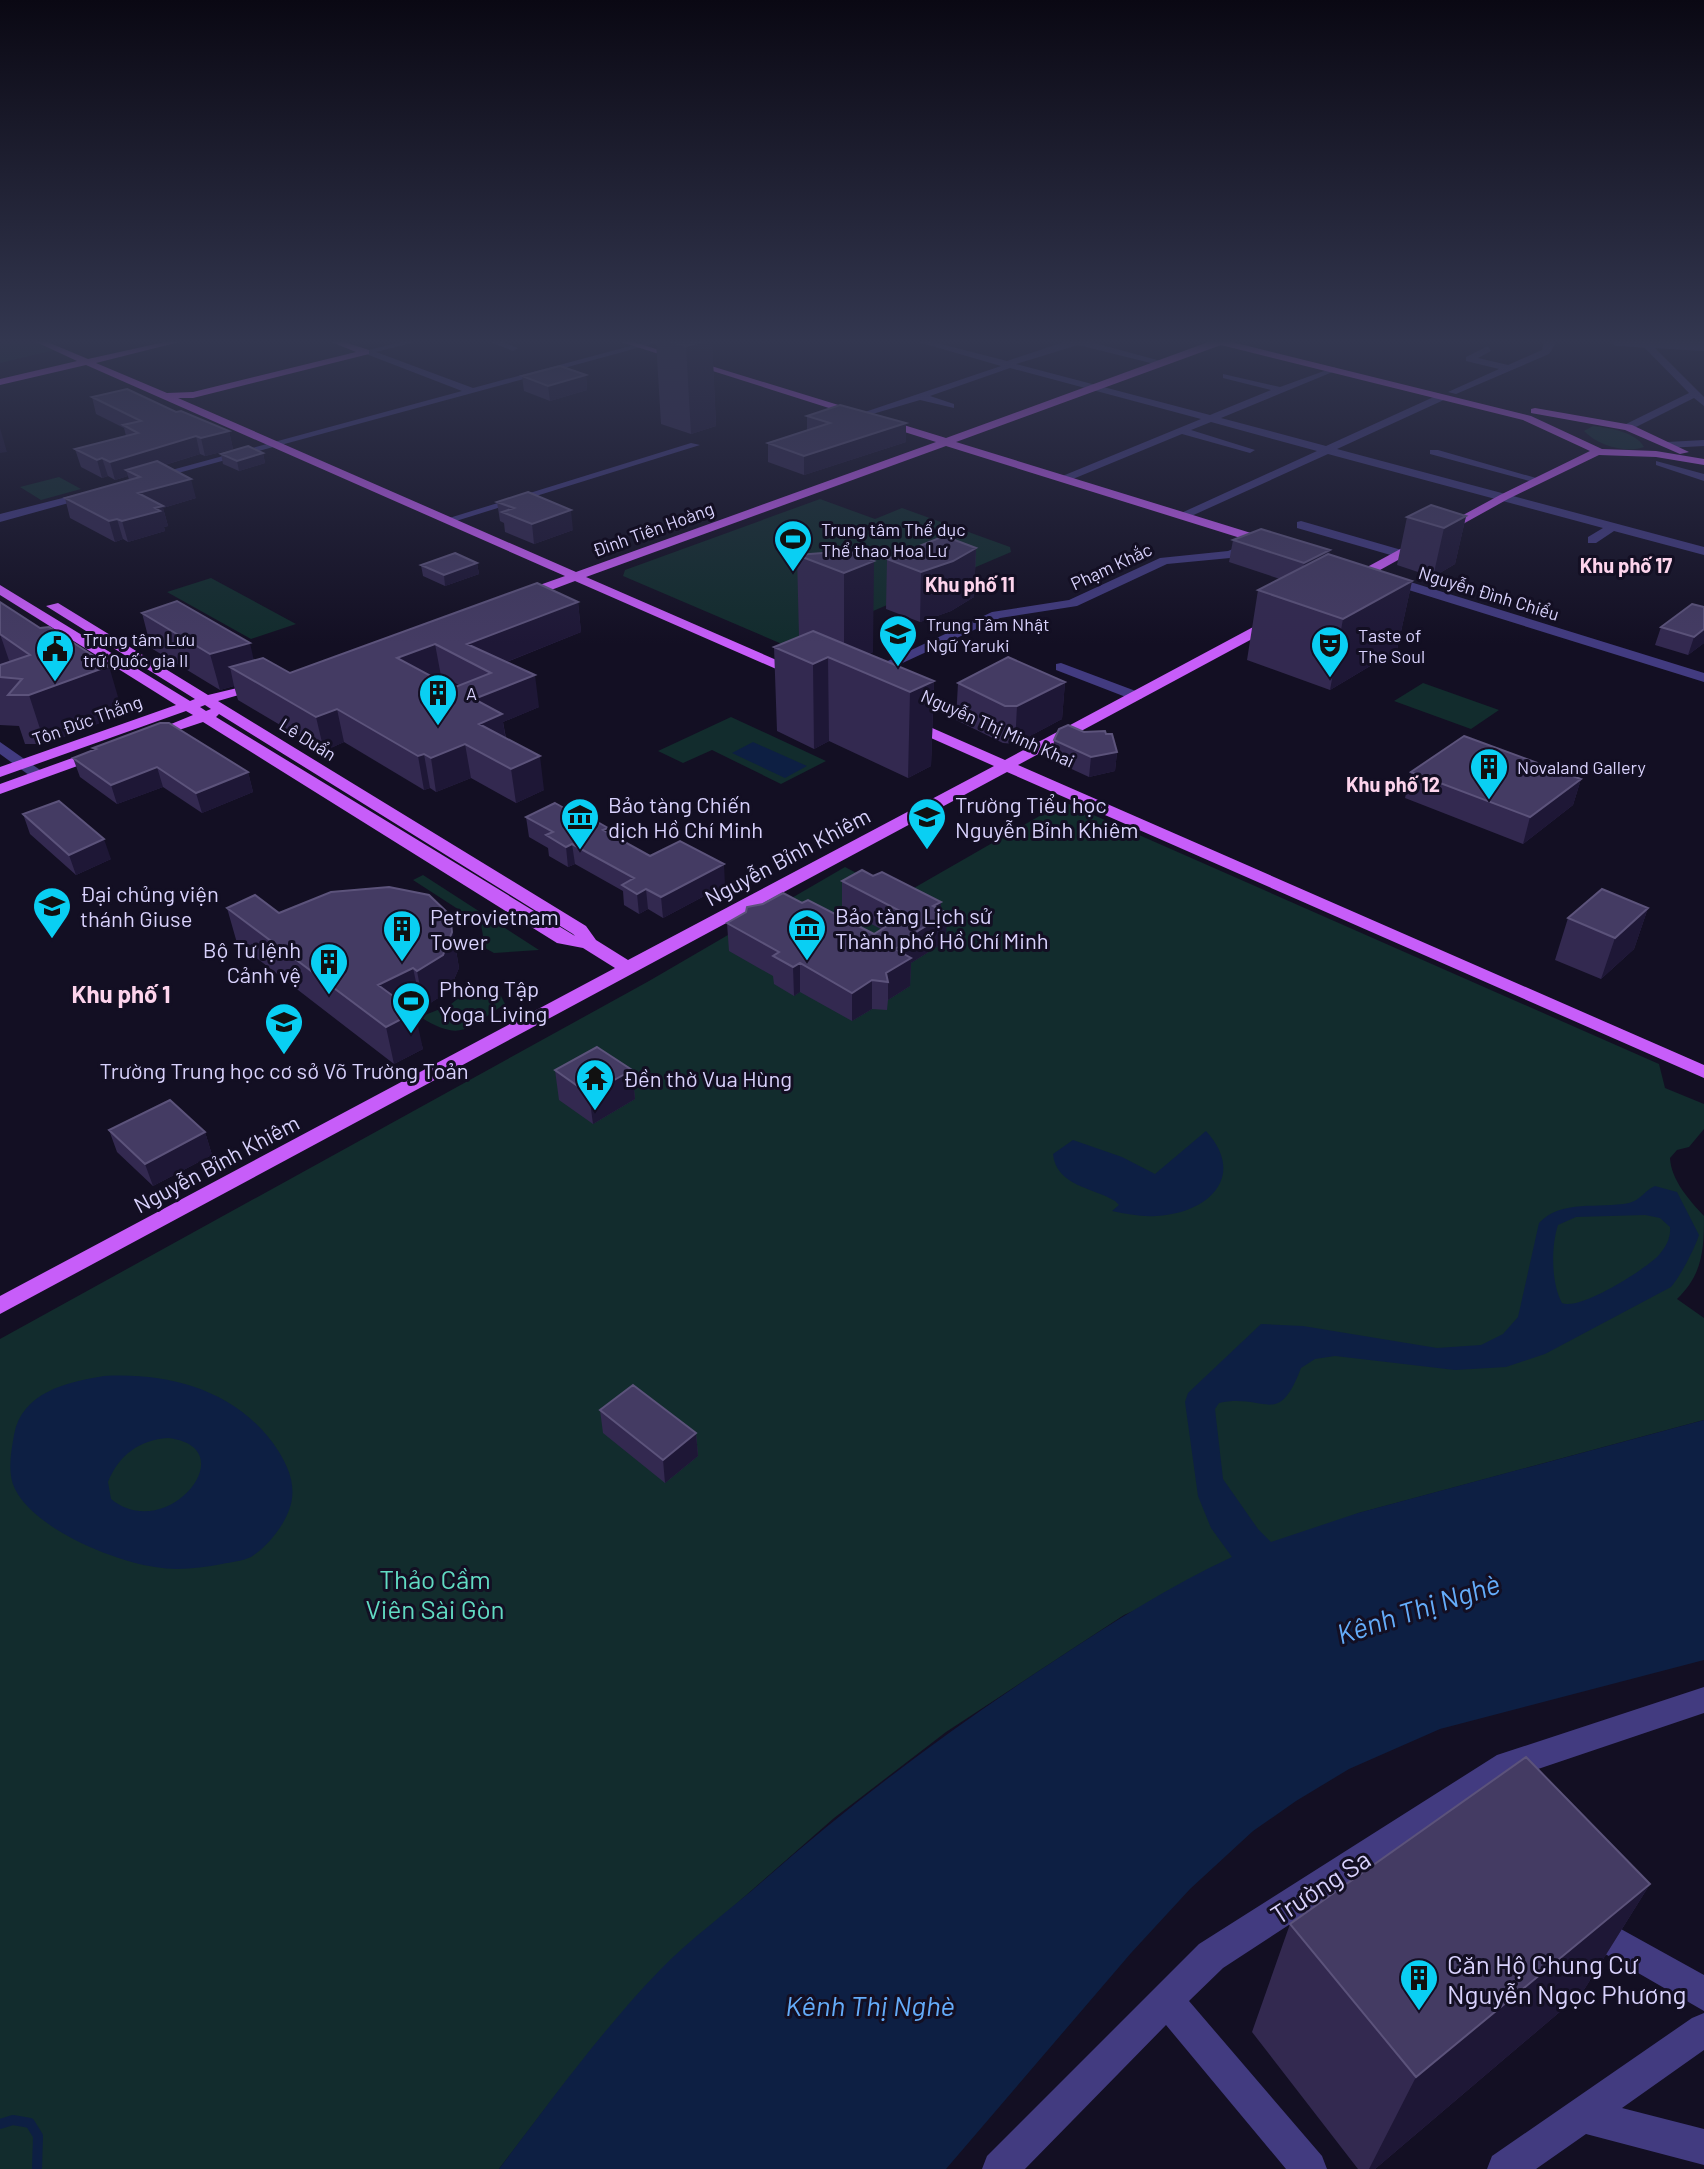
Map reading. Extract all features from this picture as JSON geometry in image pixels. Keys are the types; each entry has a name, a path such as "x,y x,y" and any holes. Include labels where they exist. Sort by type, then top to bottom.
{"main road":[{"name":"Đinh Tiên Hoàng","path":"509,598 945,442"},
{"path":"947,442 1278,546"},
{"path":"1578,442 1597,452 1704,465"},
{"path":"1661,442 1704,465"},
{"path":"277,443 814,677"},
{"path":"1330,592 1359,571 1401,554 1504,497 1597,452"},
{"name":"Lê Duẩn","path":"0,575 377,824 563,939 589,944 628,968"},
{"name":"Lê Duẩn","path":"0,589 187,706 205,708"},
{"name":"Nguyễn Bỉnh Khiêm","path":"0,1306 1294,611"},
{"path":"277,681 263,691 223,709 205,708 277,681"},
{"name":"Tôn Đức Thắng","path":"0,772 187,706"},
{"name":"Tôn Đức Thắng","path":"0,789 205,708"},
{"name":"Lê Duẩn","path":"223,709 580,930 589,944"},
{"name":"Nguyễn Thị Minh Khai","path":"901,713 1307,892 1704,1058"},
{"path":"377,824 395,816"},
{"name":"Nguyễn Thị Minh Khai","path":"1307,892 1704,1072"}],"street":[{"path":"138,481 280,442"},
{"path":"1064,479 1154,442"},
{"path":"1222,442 1250,450"},
{"path":"1298,442 1704,551"},
{"path":"1183,516 1344,442"},
{"path":"1667,445 1704,443"},
{"path":"452,519 695,445"},
{"path":"1434,452 1537,480"},
{"path":"1658,458 1704,478"},
{"path":"0,518 100,491"},
{"path":"1301,525 1401,554"},
{"path":"1592,540 1612,527"},
{"name":"Phạm Khắc","path":"857,678 997,615 1072,603 1164,561 1230,554 1264,541"},
{"name":"Nguyễn Đình Chiểu","path":"1359,571 1704,678"},
{"path":"1061,667 1136,696"},
{"path":"0,747 38,775"},
{"name":"Trường Sa","path":"1000,2169 1211,1956 1447,1822 1508,1765 1704,1700"},
{"path":"1572,1917 1704,1994"},
{"path":"1167,2001 1309,2169"},
{"path":"1505,2169 1704,2030"},
{"path":"1582,2115 1704,2147"}],"green space":[{"path":"1601,442 1640,442 1644,447 1621,449"},
{"path":"59,477 81,489 41,500 20,487"},
{"name":"Trung tâm Thể dục Thể thao Hoa Lư","path":"820,499 875,519 902,508 1010,547 1011,552 789,647 623,576 625,570"},
{"path":"211,578 296,624 251,639 167,592"},
{"path":"1423,683 1499,710 1471,729 1394,701"},
{"path":"731,717 826,761 781,784 712,750 683,763 658,751"},
{"name":"Thảo Cầm Viên Sài Gòn","path":"1064,802 1659,1064 1665,1088 1704,1104 1704,1129 1689,1147 1677,1150 1670,1158 1678,1182 1704,1216 1697,1270 1677,1299 1704,1318 1704,1420 1359,1513 1124,1615 946,1732 834,1818 660,1971 554,2097 499,2169 0,2169 0,1339 649,981 845,867 900,896"},
{"path":"423,875 539,950 494,953 485,948 481,924 413,880"},
{"path":"477,983 501,996 505,1004 473,1026 456,1031 420,1017 450,1005"}],"water":[{"path":"753,742 807,766 785,778 732,753"},
{"path":"1206,1131 1218,1148 1223,1163 1222,1178 1216,1190 1205,1200 1175,1214 1145,1216 1112,1211 1119,1205 1115,1201 1068,1180 1056,1165 1053,1154 1073,1140 1122,1157 1155,1174"},
{"name":"Kênh Thị Nghè","path":"1655,1186 1677,1192 1699,1235 1679,1276 1671,1287 1545,1354 1506,1367 1455,1370 1335,1356 1315,1359 1301,1368 1293,1387 1277,1403 1235,1401 1219,1403 1215,1409 1223,1479 1258,1529 1271,1542 1358,1513 1704,1420 1704,1660 1440,1729 1349,1769 1296,1801 1253,1831 1190,1889 1131,1953 946,2169 499,2169 597,2042 659,1971 799,1850 905,1765 1016,1686 1141,1606 1232,1557 1211,1528 1198,1496 1185,1402 1188,1393 1261,1324 1303,1326 1437,1348 1481,1345 1503,1334 1518,1317 1539,1223 1548,1215 1569,1208 1629,1203","holes":["1645,1215 1660,1218 1670,1227 1670,1231 1658,1256 1597,1295 1571,1304 1562,1303 1553,1264 1558,1225 1576,1217"]},
{"path":"129,1376 179,1382 203,1390 245,1414 279,1452 291,1480 289,1510 268,1542 251,1557 241,1560 197,1568 163,1568 138,1564 98,1550 57,1530 39,1517 25,1504 11,1476 12,1448 19,1420 36,1399 61,1386 90,1378","holes":["168,1438 191,1445 200,1458 199,1473 190,1489 174,1502 155,1510 133,1510 111,1499 108,1482 118,1464 131,1451 158,1439"]}],"building":[{"path":"102,442 175,442 110,462 102,458 97,460 75,449"},
{"path":"770,442 847,442 804,456 768,443"},
{"path":"248,446 263,453 237,461 221,454"},
{"path":"157,461 191,479 138,493 163,506 155,508 160,511 122,521 109,521 65,498 140,477 126,470"},
{"path":"528,492 571,510 532,524 502,512 514,508 497,502"},
{"path":"1431,505 1466,516 1444,528 1407,517"},
{"path":"1261,529 1330,550 1304,563 1233,540"},
{"path":"944,536 976,548 953,561 921,572 887,559"},
{"path":"848,551 874,561 844,573 797,555"},
{"path":"455,553 477,563 444,575 421,565"},
{"path":"1328,554 1412,581 1343,619 1258,590"},
{"path":"537,583 578,602 467,644 535,675 474,699 502,714 479,724 540,756 511,769 465,744 431,758 424,754 418,756 337,709 316,717 230,667 263,658 290,673","holes":["435,644 491,673 453,688 397,658"]},
{"path":"177,601 250,643 210,654 142,613"},
{"path":"0,602 40,628 49,627 109,666 29,695 8,695 22,679 0,677 0,665 30,655 0,634"},
{"path":"1692,604 1704,607 1704,629 1694,637 1661,627"},
{"path":"813,631 934,681 910,692 828,657 813,664 774,647"},
{"path":"1008,657 1065,682 1017,706 1005,706 958,683"},
{"path":"160,723 169,723 248,772 196,793 157,767 111,785 73,758"},
{"path":"1068,725 1084,732 1105,731 1112,734 1117,752 1091,757 1054,740 1059,729"},
{"path":"1464,736 1581,779 1530,817 1411,772"},
{"path":"59,801 104,839 69,855 23,814"},
{"path":"555,803 582,818 587,816 608,828 603,830 650,856 680,841 724,864 661,897 646,889 637,894 622,885 634,878 572,844 566,847 546,835 553,832 526,817"},
{"path":"862,870 873,876 882,872 941,902 933,906 947,913 900,942 904,944 895,949 911,958 886,973 888,982 872,980 852,993 800,963 793,967 773,956 779,952 727,923 746,912 747,907 763,904 783,893 802,903 808,900 874,934 906,914 842,881"},
{"path":"389,887 429,895 450,915 452,932 443,955 417,971 413,968 378,985 415,1012 386,1027 227,908 255,895 279,913 331,892"},
{"path":"1602,889 1648,908 1615,938 1568,918"},
{"path":"597,1047 632,1070 589,1094 555,1070"},
{"path":"170,1100 205,1132 145,1164 109,1130"},
{"path":"633,1385 696,1433 663,1460 600,1410"},
{"path":"1526,1757 1650,1884 1416,2077 1290,1924"}],"waterway":[{"path":"0,2124 13,2120 30,2123 38,2136 37,2169"}],"place":[{"name":"Trung tâm Thể dục Thể thao Hoa Lư","path":"793,573"},
{"name":"Trung Tâm Nhật Ngữ Yaruki","path":"898,668"},
{"name":"Taste of The Soul","path":"1330,679"},
{"name":"Trung tâm Lưu trữ Quốc gia II","path":"55,683"},
{"name":"A","path":"438,727"},
{"name":"Novaland Gallery","path":"1489,801"},
{"name":"Bảo tàng Chiến dịch Hồ Chí Minh","path":"580,851"},
{"name":"Trường Tiểu học Nguyễn Bỉnh Khiêm","path":"927,851"},
{"name":"Đại chủng viện thánh Giuse","path":"52,940"},
{"name":"Bảo tàng Lịch sử Thành phố Hồ Chí Minh","path":"807,962"},
{"name":"Petrovietnam Tower","path":"402,963"},
{"name":"Bộ Tư lệnh Cảnh vệ","path":"329,996"},
{"name":"Phòng Tập Yoga Living","path":"411,1035"},
{"name":"Trường Trung học cơ sở Võ Trường Toản","path":"284,1056"},
{"name":"Đền thờ Vua Hùng","path":"595,1112"},
{"name":"Căn Hộ Chung Cư Nguyễn Ngọc Phương","path":"1419,2012"}],"district":[{"name":"Khu phố 17","path":"1626,565"},
{"name":"Khu phố 11","path":"970,584"},
{"name":"Khu phố 12","path":"1393,784"},
{"name":"Khu phố 1","path":"121,993"}]}
